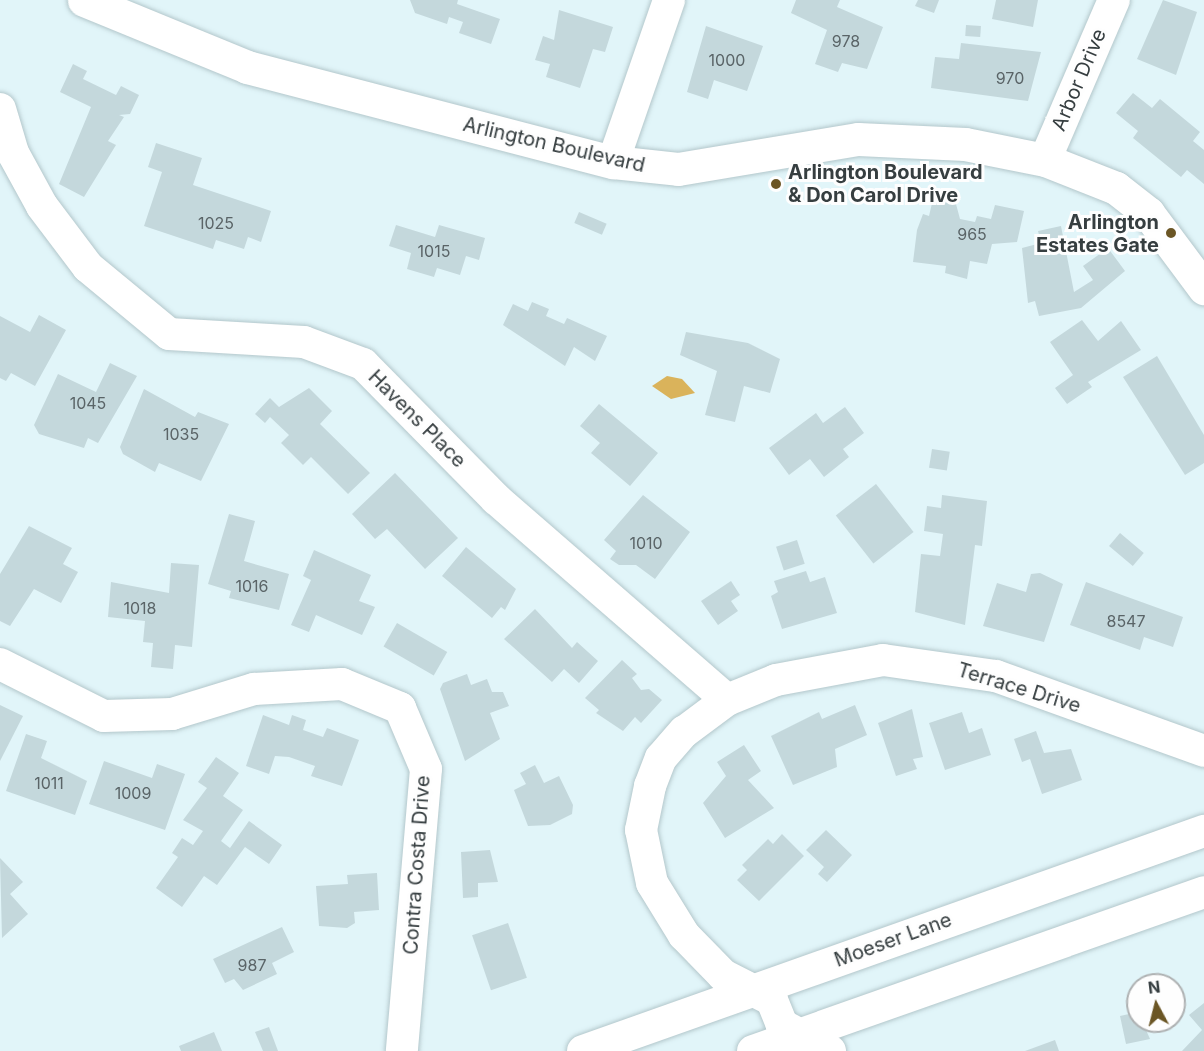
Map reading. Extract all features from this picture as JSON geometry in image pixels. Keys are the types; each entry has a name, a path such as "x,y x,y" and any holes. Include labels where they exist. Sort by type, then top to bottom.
{"main road":[{"name":"Arlington Boulevard","path":"84,0 247,67 613,162 678,169 868,138 965,144 1045,160 1116,188 1148,213 1204,288"}],"street":[{"path":"613,162 669,0"},
{"name":"Arbor Drive","path":"1045,160 1114,0"},
{"name":"Havens Place","path":"0,109 13,153 31,185 88,267 169,334 304,342 363,364 496,499 728,700"},
{"name":"Terrace Drive","path":"830,1051 782,1025 772,1000 750,992 723,975 684,935 652,883 641,830 662,758 684,732 728,700 776,680 883,660 953,667 996,676 1204,751"},
{"name":"Contra Costa Drive","path":"0,664 104,716 172,714 254,690 342,684 400,708 426,769 402,1051"},
{"name":"Moeser Lane","path":"583,1051 1204,831"},
{"path":"753,1051 1204,892"}],"shaded area":[{"path":"667,376 682,379 695,393 671,399 652,386"}],"building":[{"path":"410,0 458,0 457,4 500,19 491,44 459,33 463,22 449,17 447,24 415,13"},
{"path":"796,0 840,0 837,7 883,27 867,69 842,63 838,72 815,64 827,30 791,13"},
{"path":"918,0 939,0 934,13 915,6"},
{"path":"996,0 1038,0 1033,27 992,19"},
{"path":"1163,0 1197,12 1176,75 1137,59"},
{"path":"559,10 613,27 605,52 593,49 580,88 546,77 550,64 535,60 543,36 554,40"},
{"path":"966,25 981,26 980,37 965,36"},
{"path":"706,26 763,46 747,91 714,80 708,99 687,92"},
{"path":"961,43 1041,52 1028,101 931,88 935,57 959,59"},
{"path":"73,64 87,71 83,79 116,95 121,86 139,95 130,114 119,115 124,117 108,141 116,145 84,197 59,184 91,107 60,92"},
{"path":"1133,93 1152,108 1160,99 1200,132 1193,141 1204,150 1204,184 1187,170 1181,177 1133,138 1138,131 1116,113"},
{"path":"156,143 202,158 193,185 271,211 261,242 248,237 244,249 216,240 213,249 144,226 162,172 148,167"},
{"path":"933,199 956,204 960,219 975,222 977,216 991,219 995,205 1024,211 1017,242 992,244 987,264 970,261 967,279 945,273 946,266 913,262 917,230 923,214 929,216"},
{"path":"579,212 607,224 602,235 574,223"},
{"path":"396,225 435,237 439,225 485,238 479,260 466,256 460,275 437,268 434,277 407,269 411,253 389,246"},
{"path":"1061,226 1074,292 1093,280 1083,266 1108,248 1125,271 1081,308 1039,316 1035,301 1028,303 1022,248 1041,243 1038,231"},
{"path":"532,302 549,309 546,316 564,324 567,318 607,336 595,361 574,347 565,366 503,325 513,304 528,311"},
{"path":"39,315 66,330 35,386 11,373 6,381 0,378 0,316 30,332"},
{"path":"1082,320 1098,341 1121,321 1141,350 1088,382 1092,387 1067,404 1055,388 1073,375 1050,342"},
{"path":"686,332 748,343 780,359 770,393 744,386 735,422 705,415 717,371 680,355"},
{"path":"1157,356 1204,435 1204,463 1185,475 1123,377"},
{"path":"110,363 137,376 98,443 88,438 84,448 39,434 34,425 58,374 96,392"},
{"path":"309,388 332,411 320,424 370,473 348,494 311,457 303,465 281,443 289,435 270,417 265,423 255,414 270,398 279,407"},
{"path":"144,389 195,417 198,412 229,424 201,481 159,463 155,472 123,454 120,447"},
{"path":"599,404 658,453 630,486 591,453 600,443 580,426"},
{"path":"845,407 864,433 843,449 849,457 824,477 810,459 789,475 769,448 816,413 823,423"},
{"path":"932,449 950,452 947,471 929,468"},
{"path":"395,473 458,538 425,569 387,529 375,539 352,514"},
{"path":"876,484 914,532 873,563 836,515"},
{"path":"643,495 690,532 655,579 636,565 619,565 610,559 616,551 604,540"},
{"path":"942,495 987,501 982,546 975,545 965,625 915,612 921,554 940,556 943,534 924,531 927,506 941,508"},
{"path":"229,514 255,521 244,561 289,574 279,610 229,598 231,591 208,584"},
{"path":"29,526 72,548 63,564 78,572 61,603 34,589 10,626 0,621 0,574"},
{"path":"1120,533 1144,553 1133,566 1109,546"},
{"path":"797,540 805,564 784,571 776,547"},
{"path":"466,547 516,589 505,610 501,607 492,618 442,576"},
{"path":"314,550 371,575 359,601 375,607 362,635 316,615 309,632 291,625 311,580 303,576"},
{"path":"171,563 199,565 192,647 175,645 173,669 151,667 153,643 143,642 145,621 108,617 111,582 169,593"},
{"path":"806,571 810,582 825,577 837,613 782,629 771,596 778,592 774,581"},
{"path":"1040,573 1063,584 1044,642 983,626 997,583 1026,592 1031,574"},
{"path":"731,581 740,595 731,601 738,611 718,625 701,601"},
{"path":"1086,582 1183,617 1173,647 1144,637 1140,650 1070,625"},
{"path":"535,609 572,648 577,642 598,661 579,683 564,669 552,682 504,639"},
{"path":"397,623 447,652 434,675 384,646"},
{"path":"622,660 637,674 632,678 641,690 649,689 662,700 641,723 635,717 623,731 596,713 599,710 585,698"},
{"path":"467,674 471,685 487,679 492,692 503,692 509,706 490,713 500,739 465,761 440,689 443,683"},
{"path":"0,705 23,716 0,761"},
{"path":"855,705 867,735 835,749 837,767 793,785 771,736 819,712 822,719"},
{"path":"912,709 923,757 913,759 917,769 896,776 878,723"},
{"path":"962,712 969,733 982,728 991,755 945,770 929,723"},
{"path":"263,715 289,725 292,715 306,720 303,730 323,737 327,728 359,740 342,786 311,776 315,766 289,757 275,756 269,774 246,766"},
{"path":"1036,731 1044,753 1071,749 1082,780 1042,794 1030,759 1022,762 1014,739"},
{"path":"26,734 47,741 41,758 87,781 75,815 6,791"},
{"path":"744,745 761,771 748,780 774,808 725,838 703,803 726,776 717,762"},
{"path":"216,757 239,773 223,796 243,810 221,841 230,848 249,821 282,845 269,864 245,847 217,885 204,876 182,907 156,888 178,857 172,853 182,838 193,845 203,831 183,820 207,788 198,782"},
{"path":"104,761 152,778 157,764 185,774 165,830 89,804"},
{"path":"535,765 544,783 559,776 573,805 572,814 550,825 528,826 514,790 526,784 520,773"},
{"path":"826,830 852,855 827,882 818,874 824,867 806,850"},
{"path":"782,834 804,856 759,901 737,880 747,870 742,865 768,839 773,844"},
{"path":"490,850 498,882 478,883 478,897 463,898 461,852"},
{"path":"0,858 23,882 10,894 28,914 2,938"},
{"path":"377,873 379,910 354,912 355,923 347,928 319,926 316,886 348,884 347,875"},
{"path":"508,923 527,978 491,990 472,935"},
{"path":"282,927 294,952 272,963 277,974 243,990 234,979 225,983 213,959"},
{"path":"1204,1003 1204,1051 1182,1051 1202,1030 1189,1015"},
{"path":"1126,1015 1126,1033 1147,1033 1150,1039 1126,1044 1120,1016"},
{"path":"269,1027 278,1051 263,1051 255,1032"},
{"path":"214,1032 222,1051 181,1051 179,1046"},
{"path":"1055,1040 1059,1051 1025,1051"}],"place":[{"name":"Arlington Boulevard & Don Carol Drive","path":"776,184"},
{"name":"Arlington Estates Gate","path":"1171,233"}]}
